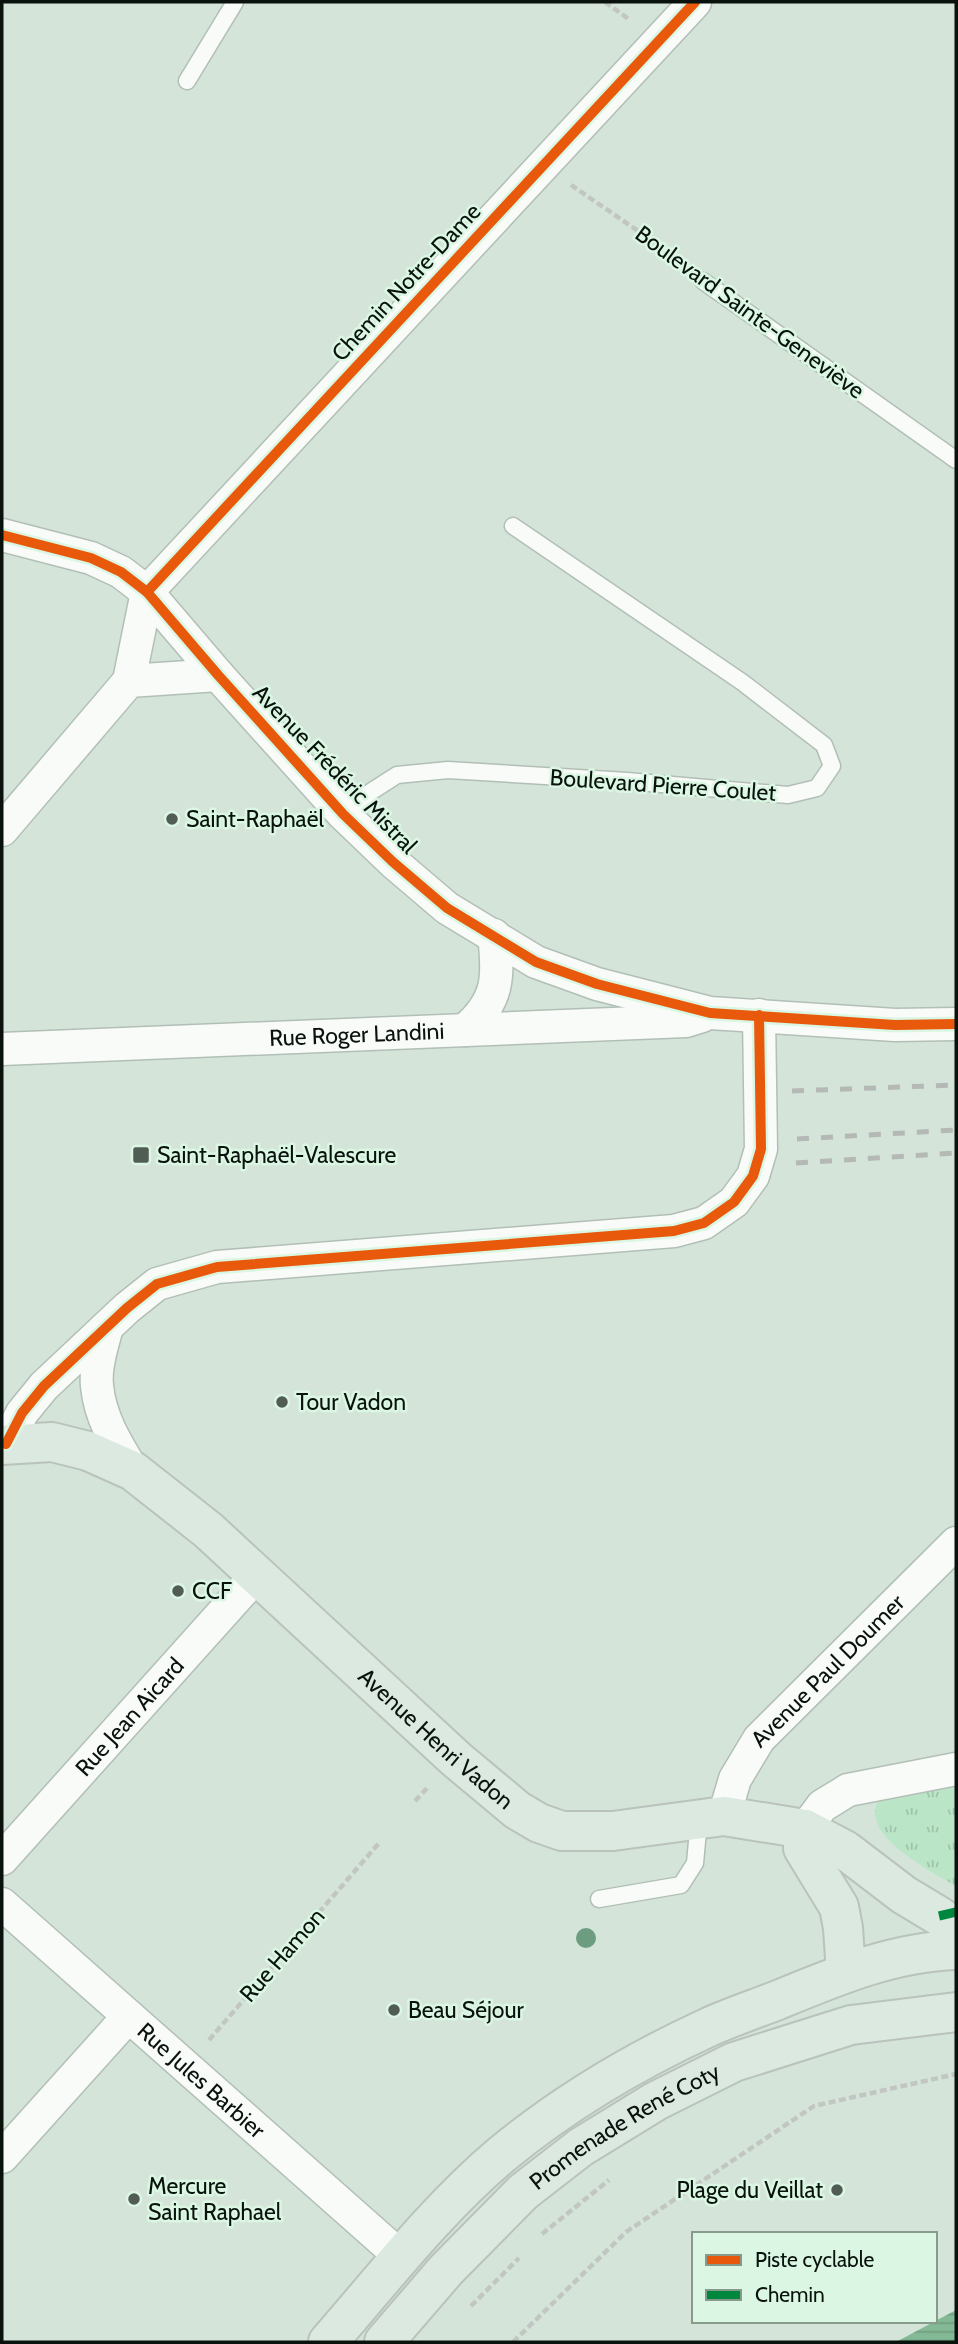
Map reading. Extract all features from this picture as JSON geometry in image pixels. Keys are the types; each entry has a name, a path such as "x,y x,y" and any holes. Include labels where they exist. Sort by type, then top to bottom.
{"main road":[{"name":"Avenue Henri Vadon","path":"4,1444 52,1442 88,1451 133,1471 208,1530 456,1759 517,1810 539,1823 562,1831 613,1831 711,1818 805,1829 845,1850 904,1895 948,1923"},
{"path":"805,1829 803,1848 839,1906 846,1973"},
{"name":"Promenade René Coty","path":"328,2342 401,2257 452,2203 501,2156 570,2104 636,2063 711,2026 846,1973 908,1954 956,1950"},
{"name":"Promenade René Coty","path":"384,2342 446,2270 523,2192 581,2147 656,2101 734,2062 779,2046 851,2025 941,2013"}],"street":[{"name":"Chemin Notre-Dame","path":"147,592 695,2"},
{"name":"Avenue Frédéric Mistral","path":"2,535 90,558 121,572 147,592 343,814 393,862 447,908 536,962 597,984 710,1013 895,1025 956,1024"},
{"path":"2,830 129,681 147,592"},
{"path":"129,681 218,675"},
{"path":"465,1030 481,1016 492,995 498,968 495,935"},
{"name":"Rue Roger Landini","path":"2,1049 686,1021 710,1013"},
{"path":"4,1444 22,1412 44,1386 157,1284 217,1267 674,1231 704,1223 734,1202 753,1176 761,1149 759,1016"},
{"path":"107,1327 99,1357 96,1386 109,1432 133,1471"},
{"name":"Avenue Paul Doumer","path":"711,1818 759,1739 956,1543"},
{"name":"Rue Jean Aicard","path":"2,1859 256,1576"},
{"path":"805,1829 822,1806 848,1790 956,1769"},
{"name":"Rue Jules Barbier","path":"2,1904 401,2257"},
{"path":"2,2157 128,2017"}],"lane":[{"path":"187,81 235,2"},
{"name":"Boulevard Sainte-Geneviève","path":"703,281 956,460"},
{"name":"Boulevard Pierre Coulet","path":"343,814 397,775 448,770 627,781 788,795 817,788 832,766 824,746 742,682 513,526"},
{"path":"599,1899 681,1885 695,1863 711,1818"}],"path":[{"path":"513,2342 626,2232 814,2106 956,2074"},
{"path":"532,2244 615,2175"},
{"path":"465,2313 523,2253"}],"green space":[{"path":"956,1781 956,1886 923,1866 888,1839 880,1829 875,1812 882,1792"}],"shaded area":[{"path":"956,2310 956,2342 896,2342 932,2323 937,2323 937,2320"}],"railway":[{"path":"792,1091 956,1085"},
{"path":"797,1139 956,1130"},
{"path":"796,1163 956,1153"}],"marked path":[{"path":"939,1916 956,1912"}],"cycle path":[{"path":"147,592 695,2"},
{"path":"2,535 91,558 121,572 147,592 343,814 393,862 447,908 536,962 597,984 710,1013 895,1025 956,1024"},
{"path":"6,1444 22,1413 44,1386 127,1308 157,1284 217,1267 674,1231 704,1223 734,1202 753,1176 761,1149 759,1015"}],"place":[{"name":"Saint-Raphaël","path":"172,819"},
{"name":"Saint-Raphaël-Valescure","path":"141,1155"},
{"name":"Tour Vadon","path":"282,1402"},
{"name":"CCF","path":"178,1591"},
{"name":"Beau Séjour","path":"394,2010"},
{"name":"Plage du Veillat","path":"837,2190"},
{"name":"Mercure Saint Raphael","path":"134,2199"}]}
